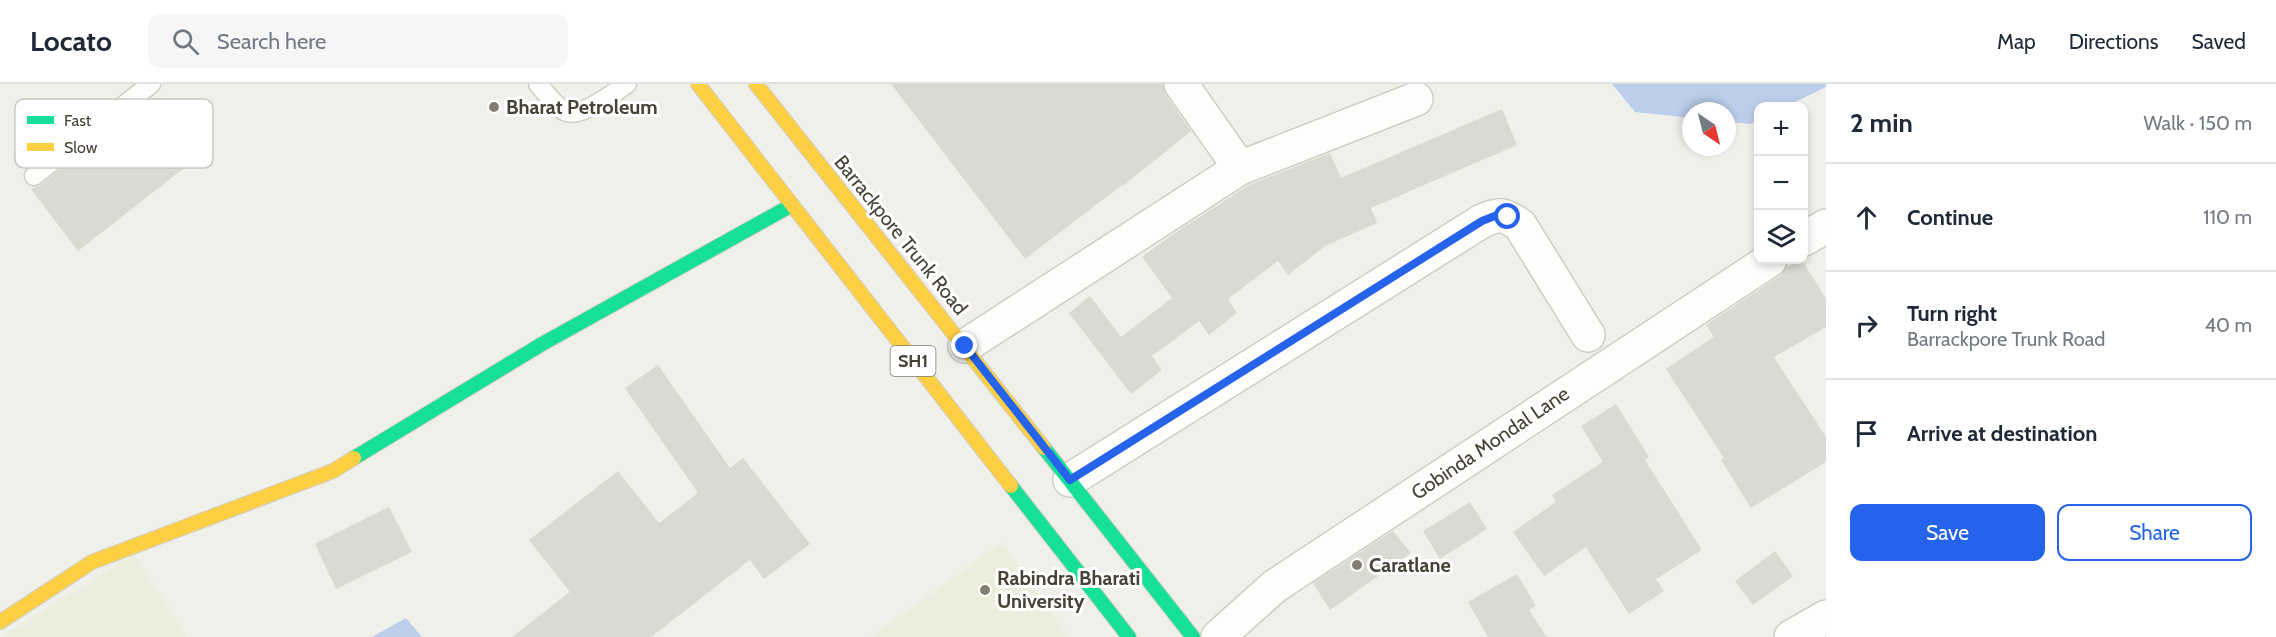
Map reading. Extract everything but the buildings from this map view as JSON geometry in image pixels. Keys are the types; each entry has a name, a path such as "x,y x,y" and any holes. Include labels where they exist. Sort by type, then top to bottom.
{"main road":[{"name":"SH1","path":"698,84 1129,637"},
{"name":"Barrackpore Trunk Road","path":"756,84 1193,637"},
{"path":"0,622 92,562 333,471 542,344 792,205"}],"street":[{"path":"1181,84 1240,168"},
{"path":"965,346 1240,168 1416,99"},
{"path":"1070,480 1482,221 1497,215 1508,217 1520,225 1588,335"},
{"path":"1808,236 1826,226"},
{"name":"Gobinda Mondal Lane","path":"1218,637 1275,586 1764,264"},
{"path":"1791,637 1826,617"}],"lane":[{"path":"132,99 151,84"},
{"path":"538,84 563,111 570,113 588,108 627,84"},
{"path":"34,176 44,168"}],"shaded area":[{"name":"Rabindra Bharati University","path":"1001,543 1069,637 871,637"},
{"path":"134,554 187,637 2,637"}],"water":[{"path":"1612,84 1826,84 1826,87 1795,102 1754,102 1754,122 1750,124 1736,123 1736,102 1682,102 1682,117 1635,112"},
{"path":"406,618 422,637 372,637"}],"traffic: fast":[{"path":"354,458 542,344 792,205"},
{"path":"1044,448 1193,637"},
{"path":"1011,486 1129,637"}],"traffic: slow":[{"path":"698,84 1011,486"},
{"path":"756,84 1044,448"},
{"path":"0,622 92,562 333,471 354,458"}],"place":[{"name":"Bharat Petroleum","path":"494,107"},
{"name":"Caratlane","path":"1357,565"},
{"name":"Rabindra Bharati University","path":"985,590"}],"route":[{"path":"965,346 1070,480 1482,221 1497,215 1508,217"}]}
